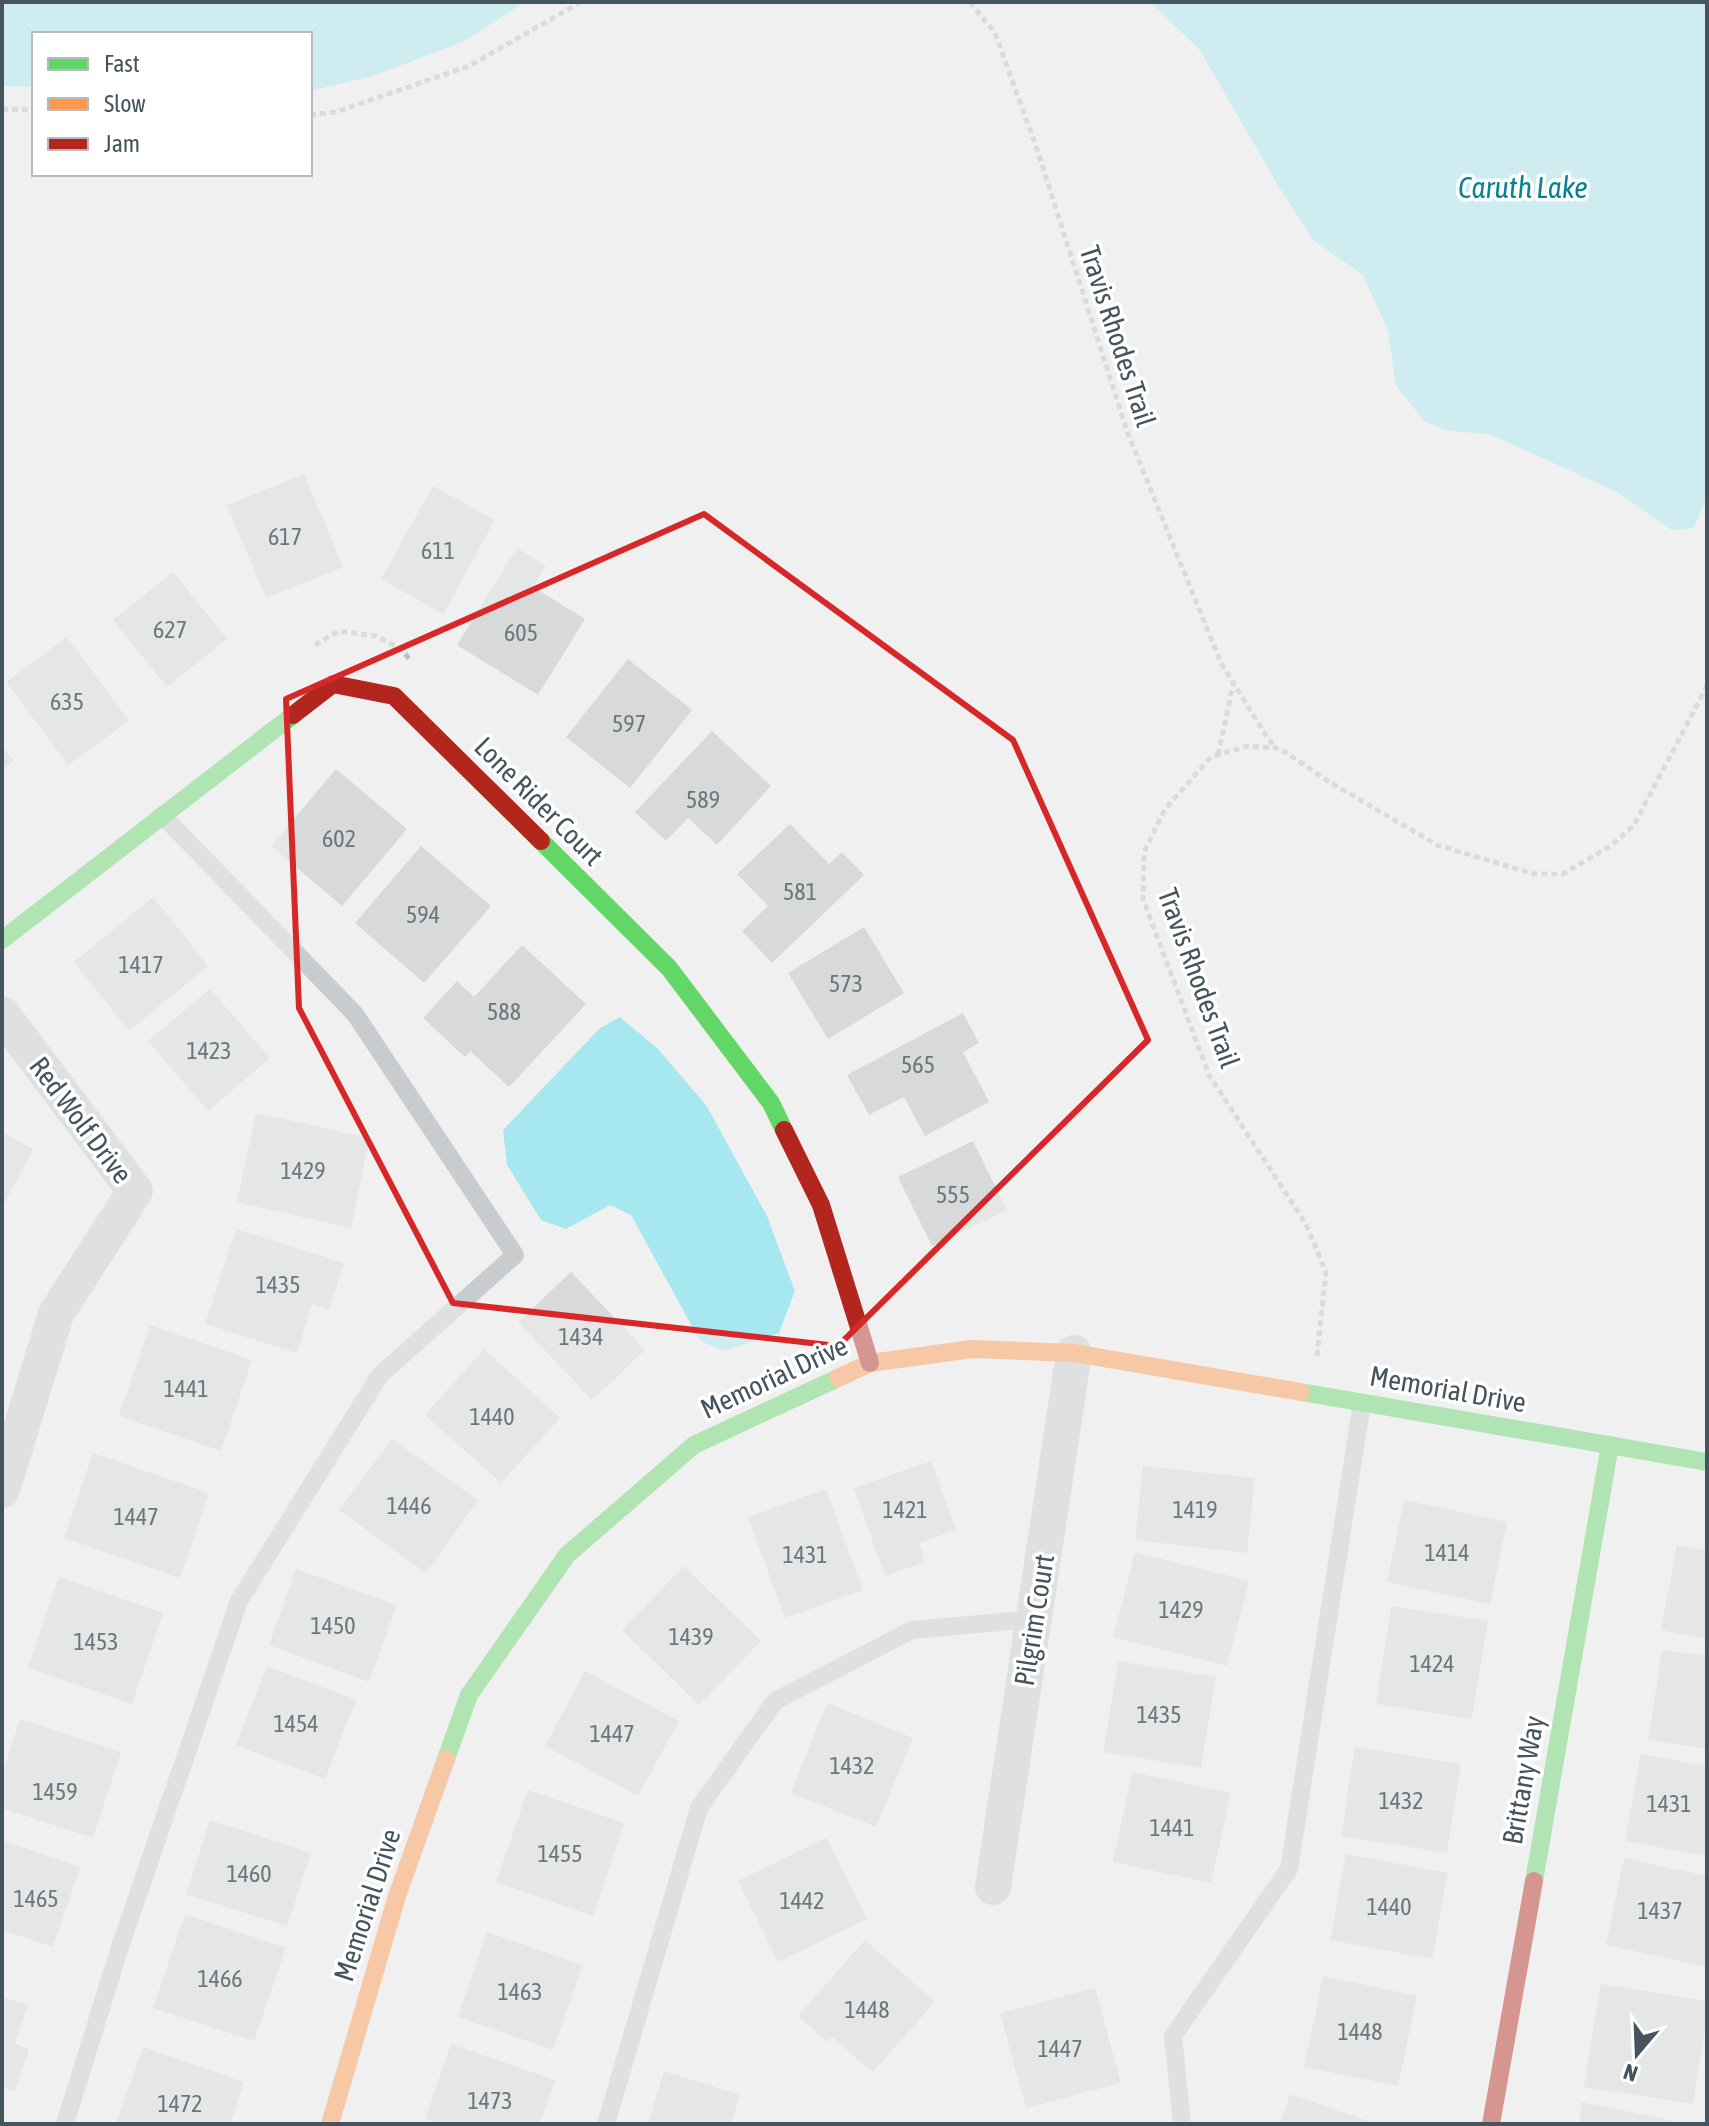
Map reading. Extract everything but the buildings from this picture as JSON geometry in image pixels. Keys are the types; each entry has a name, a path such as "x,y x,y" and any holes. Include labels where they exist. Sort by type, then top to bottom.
{"street":[{"name":"Lone Rider Court","path":"2,940 333,684 394,696 669,968 771,1103 821,1205 870,1363"},
{"name":"Red Wolf Drive","path":"2,1014 135,1191 56,1314 2,1490"},
{"name":"Memorial Drive","path":"330,2124 397,1896 469,1695 567,1555 694,1445 870,1363 972,1349 1074,1353 1707,1462"},
{"name":"Pilgrim Court","path":"993,1887 1074,1353"},
{"name":"Brittany Way","path":"1491,2124 1610,1445"}],"lane":[{"path":"65,2124 120,1947 239,1601 380,1375 515,1255 355,1014 162,815"},
{"path":"1182,2124 1173,2036 1289,1869 1362,1403"},
{"path":"606,2124 699,1808 775,1701 912,1630 1034,1619"}],"path":[{"path":"312,115 336,112 469,66 581,2"},
{"name":"Travis Rhodes Trail","path":"970,2 995,33 1036,146 1127,431 1221,663 1276,748 1437,845 1534,874 1563,874 1612,845 1634,825 1707,686"},
{"path":"2,109 32,110"},
{"path":"1233,683 1218,755 1248,746 1276,748"},
{"name":"Travis Rhodes Trail","path":"1218,755 1211,757 1165,809 1144,852 1143,899 1209,1075 1306,1224 1326,1272 1317,1356"}],"highlighted area":[{"path":"704,514 1013,740 1148,1040 838,1346 453,1303 299,1008 286,699"}],"water":[{"path":"2,2 525,2 463,42 373,76 312,91 312,32 32,32 32,87 2,86"},
{"name":"Caruth Lake","path":"1150,2 1707,2 1707,497 1694,528 1672,530 1617,492 1489,434 1449,431 1425,422 1396,386 1388,331 1363,275 1313,240 1199,49"},
{"path":"620,1017 658,1049 706,1105 767,1216 795,1291 779,1333 725,1351 700,1341 631,1215 610,1205 566,1229 541,1220 507,1165 503,1130 600,1028"}],"traffic: fast":[{"path":"2,940 293,715"},
{"path":"541,841 669,968 771,1103 784,1130"},
{"path":"446,1759 469,1695 567,1555 694,1445 838,1378"},
{"path":"1301,1392 1707,1462"},
{"path":"1534,1881 1610,1445"}],"traffic: slow":[{"path":"838,1378 870,1363 972,1349 1074,1353 1301,1392"},
{"path":"330,2124 397,1896 446,1759"}],"traffic: jam":[{"path":"293,715 333,684 394,696 541,841"},
{"path":"784,1130 821,1205 870,1363"},
{"path":"1491,2124 1534,1881"}]}
